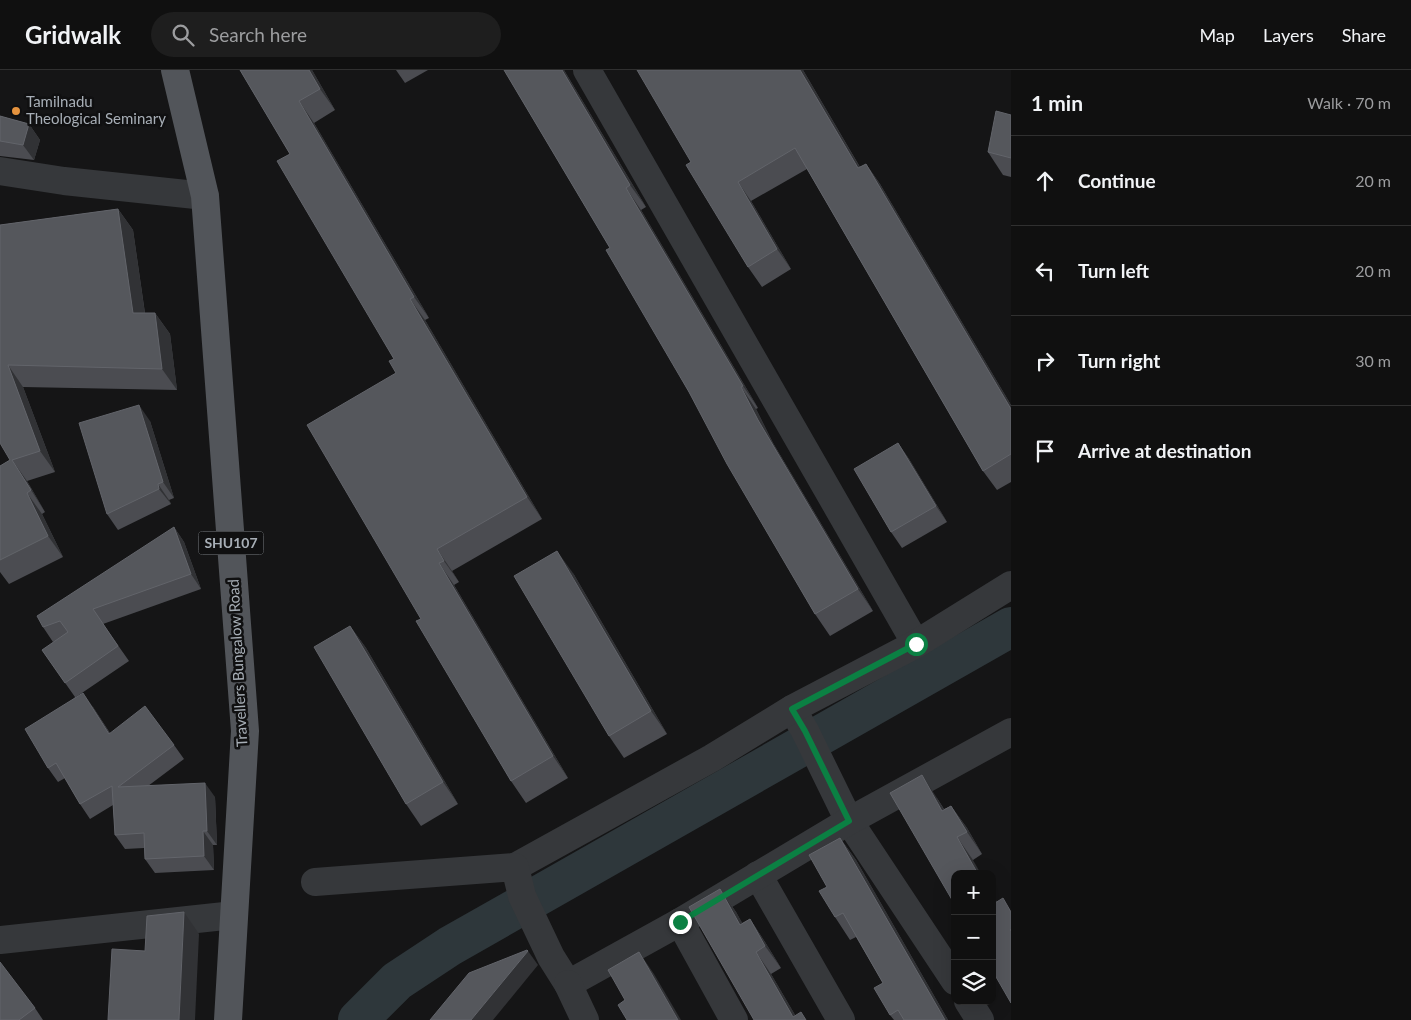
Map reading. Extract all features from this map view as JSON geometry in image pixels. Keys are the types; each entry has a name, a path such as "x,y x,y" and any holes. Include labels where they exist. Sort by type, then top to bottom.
{"main road":[{"name":"Travellers Bungalow Road","path":"176,70 205,196 245,731 228,1020"}],"street":[{"path":"587,70 916,644"},
{"path":"0,171 64,181 205,196"},
{"path":"315,882 515,867 712,758 798,720 1011,585"},
{"path":"798,720 843,811 951,975"},
{"path":"568,984 680,922 758,875 843,811 1011,732"},
{"path":"515,867 522,896 550,956 568,984 585,1020"},
{"path":"758,875 841,1020"},
{"path":"0,940 234,915"},
{"path":"680,922 734,1020"},
{"path":"971,1005 980,1020"}],"building":[{"path":"240,70 309,70 320,89 299,101 414,297 410,299 527,497 437,549 444,561 439,563 553,756 511,781 416,621 421,619 307,425 396,373 389,361 394,359 277,161 290,154"},
{"path":"504,70 562,70 630,185 626,188 743,386 741,387 758,420 858,589 815,614 727,464 689,392 606,250 610,248"},
{"path":"637,70 800,70 858,168 866,164 1011,409 1011,454 983,471 795,148 738,182 777,249 748,267 686,165 691,162"},
{"path":"996,111 1011,115 1011,158 988,152"},
{"path":"0,116 29,124 23,145 0,141"},
{"path":"118,209 133,313 155,313 162,369 8,365 40,451 12,460 31,490 27,493 48,536 0,560 0,466 10,460 0,443 0,225"},
{"path":"139,405 163,482 158,484 159,489 107,514 79,423"},
{"path":"898,443 936,506 891,532 854,469"},
{"path":"174,527 191,574 93,609 118,646 65,683 42,650 68,632 60,621 43,627 37,616"},
{"path":"557,551 651,711 609,736 514,576"},
{"path":"350,626 443,782 406,804 314,647"},
{"path":"83,693 109,734 145,706 174,745 118,787 205,783 207,831 203,831 204,856 145,859 144,833 115,835 112,786 80,804 56,763 48,768 25,729"},
{"path":"922,775 942,811 951,806 967,832 957,837 976,870 951,870 951,898 890,793"},
{"path":"840,838 945,1020 904,1020 898,1010 890,1015 874,988 883,983 843,913 835,917 819,891 827,887 809,855"},
{"path":"720,889 740,925 750,919 765,946 756,952 793,1017 801,1012 806,1020 754,1020 689,907"},
{"path":"1003,898 1011,912 1011,1003 996,977 996,902"},
{"path":"184,912 179,1020 108,1020 112,949 145,951 147,916"},
{"path":"527,950 471,1020 430,1020 469,973"},
{"path":"639,952 678,1020 627,1020 618,1005 625,1000 608,970"},
{"path":"0,962 35,1008 19,1020 0,1020"}],"waterway":[{"path":"358,1020 397,981 450,946 1011,627"}],"place":[{"name":"Tamilnadu Theological Seminary","path":"16,111"}],"route":[{"path":"680,922 849,821 805,731 792,709 916,644"}]}
